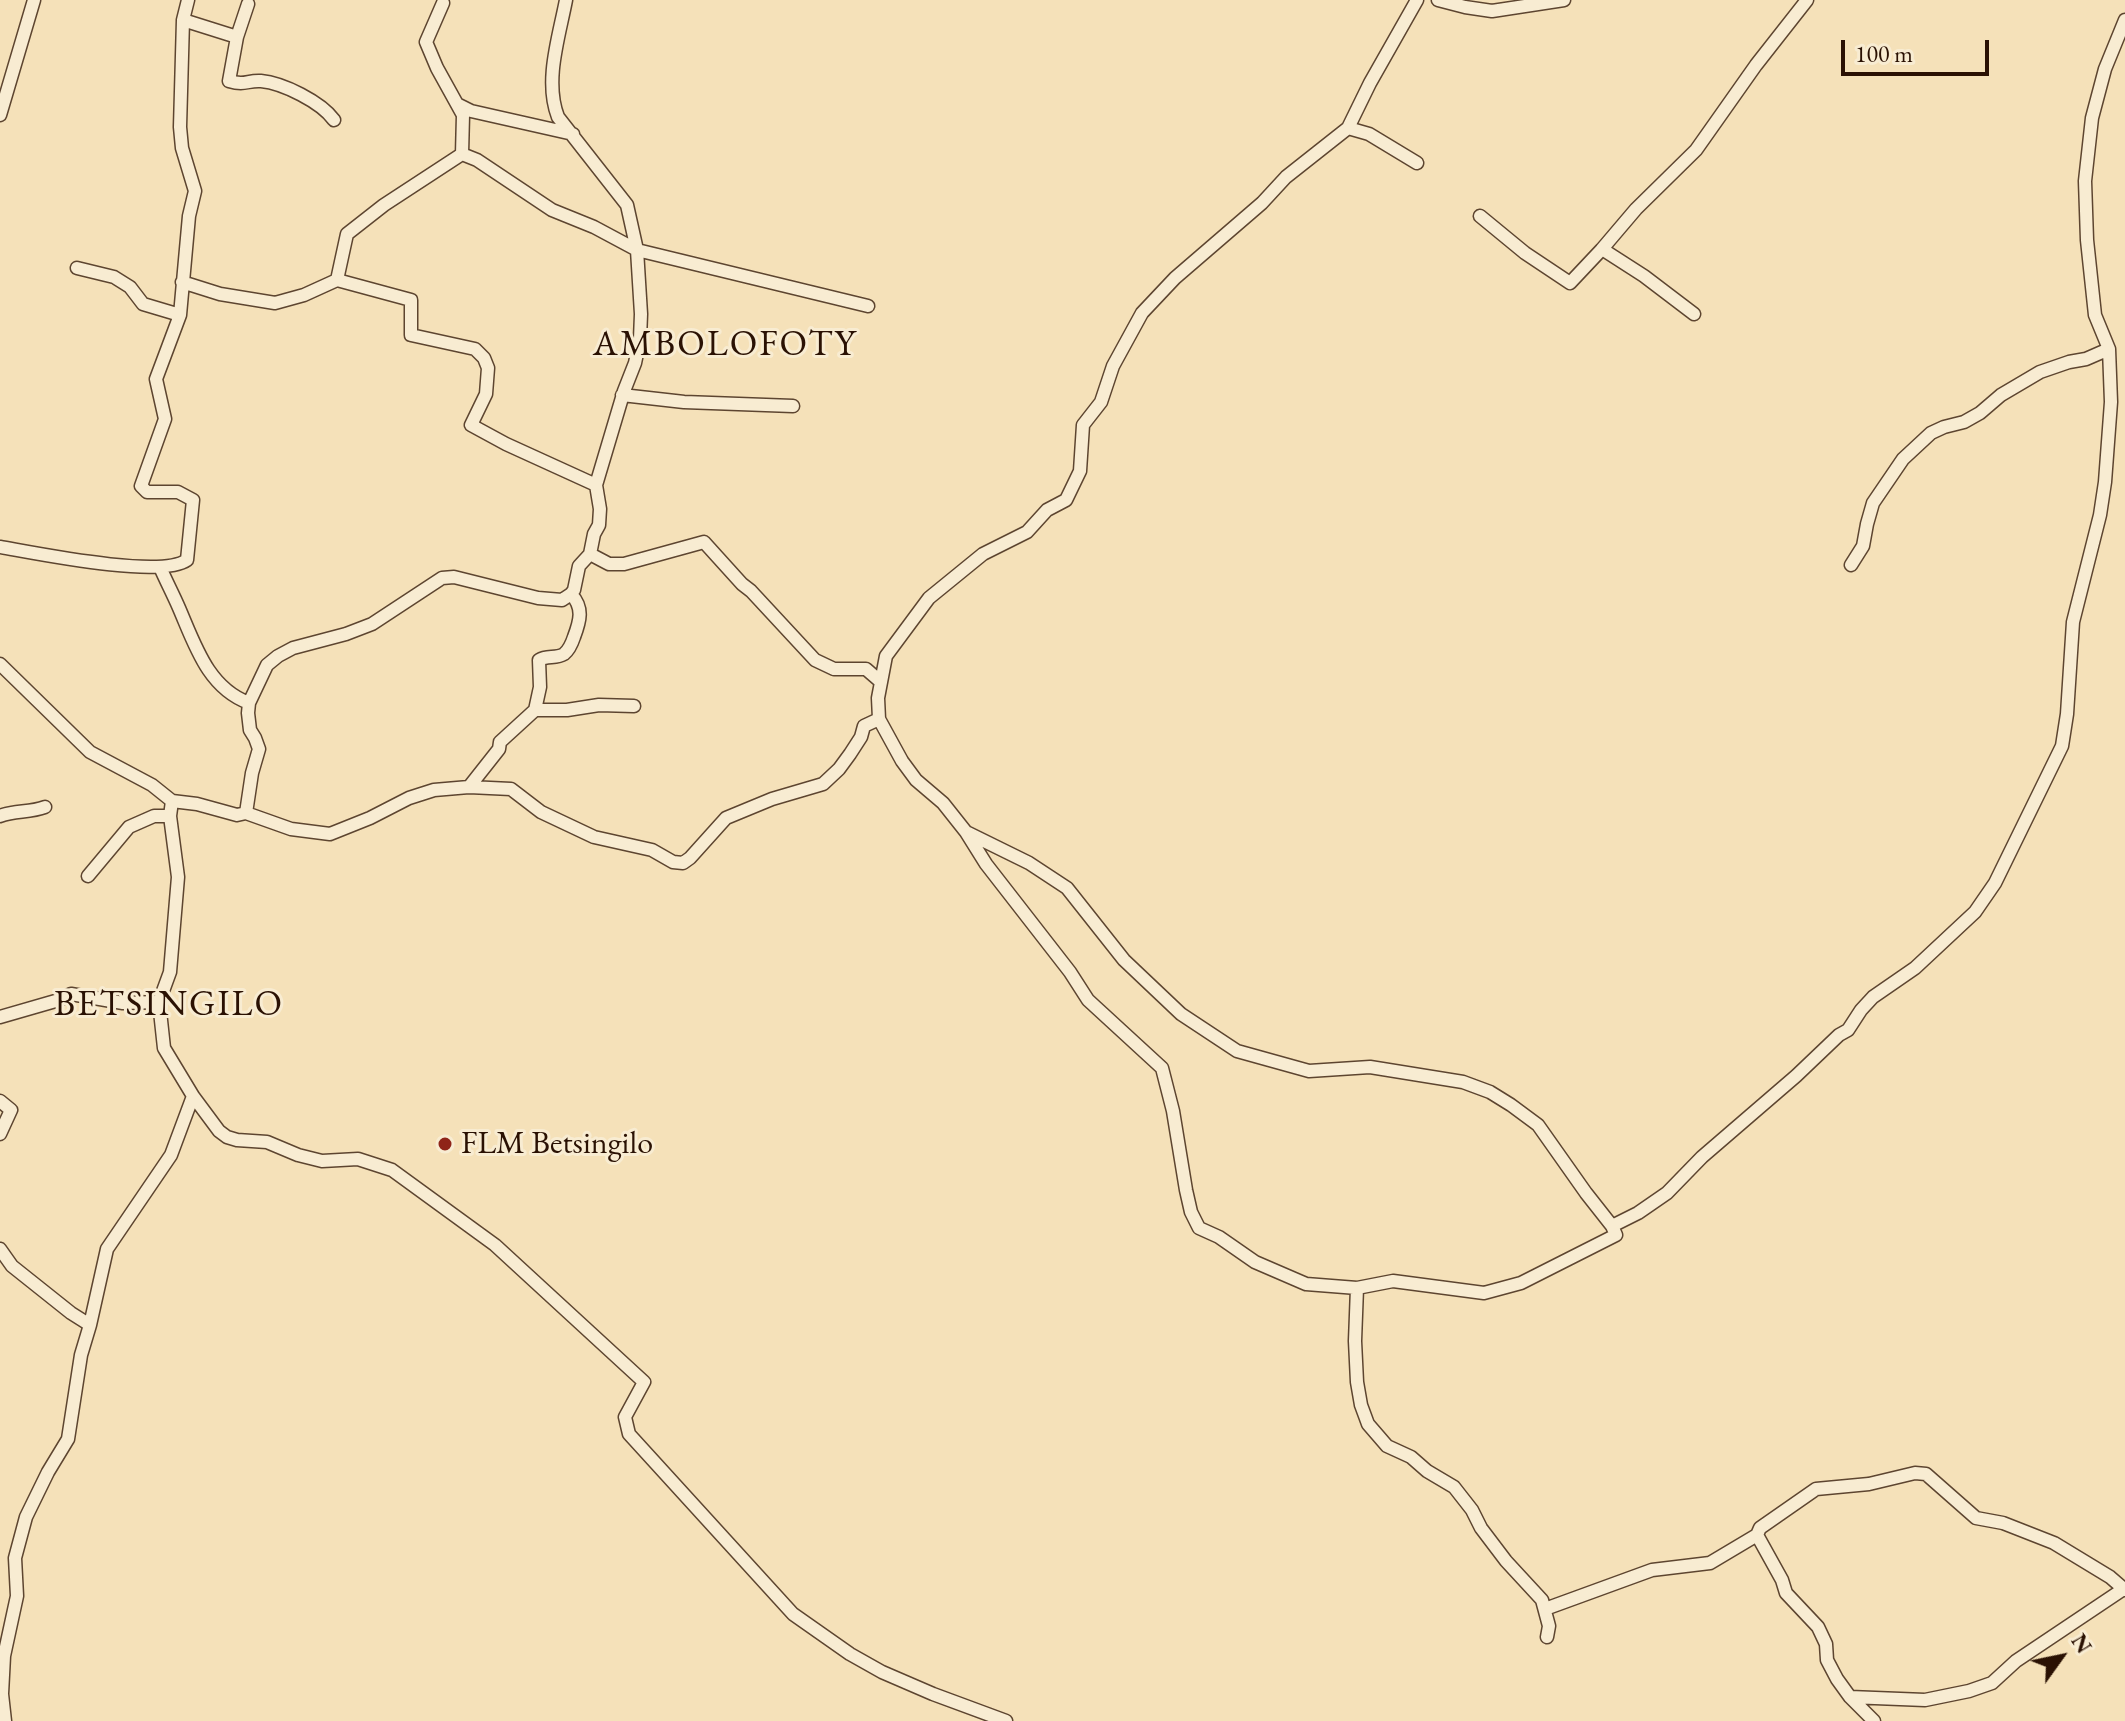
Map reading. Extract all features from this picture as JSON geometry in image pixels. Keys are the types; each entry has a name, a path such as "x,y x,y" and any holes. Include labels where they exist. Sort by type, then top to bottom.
{"street":[{"path":"0,115 34,0"},
{"path":"0,547 93,563 160,567 181,565 187,560 193,500 178,492 147,492 141,486 165,419 156,379 180,315 189,216 195,191 182,148 180,127 183,20 188,0"},
{"path":"246,813 249,784 259,749 250,730 249,703 267,665 278,656 293,648 372,624 442,578 454,577 538,598 562,600 574,590 579,566 590,554 599,525 596,485 640,339 637,250 627,205 558,117 552,103 553,69 566,0"},
{"path":"966,832 1029,863 1067,888 1124,960 1181,1014 1237,1051 1309,1071 1370,1067 1463,1082 1490,1092 1511,1105 1538,1125 1616,1235 1521,1283 1484,1293 1393,1281 1357,1288 1306,1284 1255,1262 1219,1237 1199,1228 1191,1212 1162,1068 1088,1000 986,864 966,832 943,803 916,780 879,719 878,698 886,656 929,598 983,554 1027,532 1047,510 1066,500 1080,471 1083,425 1101,402 1113,366 1142,313 1175,278 1262,203 1286,177 1348,128 1417,0"},
{"path":"1438,0 1492,11 1564,0"},
{"path":"1480,216 1525,253 1570,283 1636,209 1696,150 1807,0"},
{"path":"443,3 426,42 463,115 462,154"},
{"path":"248,4 237,37 229,81 241,85 256,80 279,83 321,107 334,120"},
{"path":"183,20 237,37"},
{"path":"1612,1226 1667,1193 1702,1157 1848,1030 1873,997 1915,968 1975,912 1995,883 2062,746 2073,622 2100,515 2111,402 2109,349 2095,315 2085,181 2092,118 2105,69 2125,20"},
{"path":"457,104 471,111 573,134"},
{"path":"1348,128 1369,134 1417,163"},
{"path":"462,154 477,160 552,210 594,227 637,250 868,306"},
{"path":"337,280 347,234 384,205 462,154"},
{"path":"1602,249 1694,314"},
{"path":"77,268 114,277 130,287 143,304 180,315"},
{"path":"182,282 220,294 275,303 304,295 337,280 411,300 411,335 475,349 484,358 488,368 486,394 471,425 596,485"},
{"path":"1851,565 1863,546 1873,503 1903,459 1931,433 1964,422 2040,372 2109,349"},
{"path":"622,395 684,402 793,406"},
{"path":"590,554 609,564 624,564 704,542 815,660 834,669 866,669 881,682"},
{"path":"160,567 205,666 226,690 249,703"},
{"path":"469,787 499,749 500,742 535,710 540,687 539,660 565,654 570,646 580,620 580,609 571,594"},
{"path":"0,664 90,752 152,785 172,801 237,815 246,813 291,829 330,834 434,790 469,787 511,789 541,812 594,837 652,850 673,862 683,863 726,818 772,799 823,784 850,754 864,726 879,719"},
{"path":"535,710 567,710 599,705 634,706"},
{"path":"172,801 170,816 178,877 170,972 159,1002 164,1048 219,1131 237,1140 267,1142 322,1161 358,1159 392,1170 495,1245 644,1382 625,1417 629,1434 793,1614 882,1672 1006,1721"},
{"path":"0,816 45,807"},
{"path":"88,876 129,827 154,816 170,816"},
{"path":"0,1017 71,994 123,1003 159,1002"},
{"path":"5,1721 2,1694 4,1656 17,1596 15,1558 26,1517 68,1439 81,1355 107,1249 171,1155 193,1096"},
{"path":"0,1101 11,1110 0,1134"},
{"path":"0,1249 12,1266 90,1325"},
{"path":"1357,1288 1357,1382 1368,1424 1387,1446 1411,1457 1454,1487 1488,1538 1542,1600 1549,1626 1547,1637"},
{"path":"1545,1609 1652,1570 1710,1563 1757,1535 1760,1528 1816,1489 1869,1484 1915,1473 1926,1474 1976,1518 2003,1523 2054,1543 2125,1589 2016,1661 1992,1683 1925,1700 1850,1697"},
{"path":"1757,1535 1786,1593 1818,1627 1826,1644 1827,1660 1837,1679 1874,1721"},
{"path":"0,1563 15,1558"}],"place":[{"name":"FLM Betsingilo","path":"445,1144"}],"district":[{"name":"AMBOLOFOTY","path":"725,345"},
{"name":"BETSINGILO","path":"169,1005"}]}
